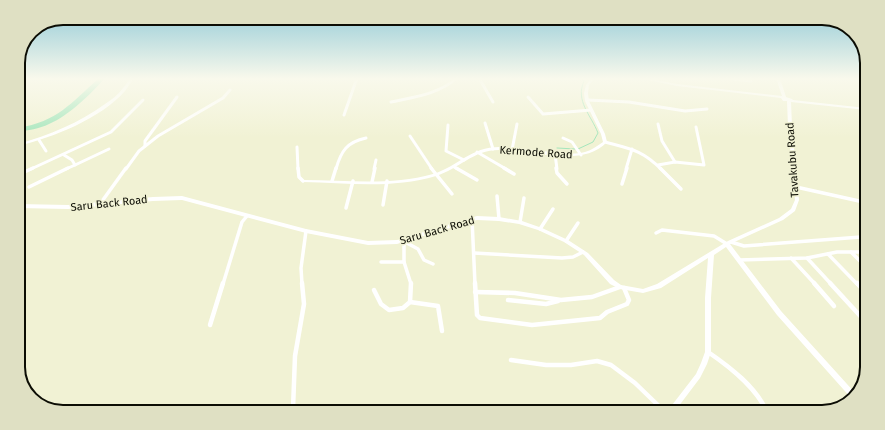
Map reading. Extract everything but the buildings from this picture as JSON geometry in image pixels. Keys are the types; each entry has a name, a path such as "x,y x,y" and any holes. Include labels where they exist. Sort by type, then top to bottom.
{"main road":[{"path":"25,143 39,140 67,128 116,98"},
{"path":"779,98 860,108"},
{"name":"Tavakubu Road","path":"711,254 729,243 790,214 797,200 789,112 786,99"},
{"path":"588,100 589,110 604,130 605,142"},
{"name":"Kermode Road","path":"303,181 372,182 409,180 436,175 454,167 477,152 493,149 581,155 593,151 605,142"},
{"name":"Saru Back Road","path":"25,206 68,208 153,199 182,198 306,232 368,243 404,241 472,219 499,219 520,222 566,241 583,252 612,282 622,287"},
{"path":"729,243 739,260 779,313 851,392"},
{"path":"622,287 643,291 660,286 711,254"},
{"path":"676,405 698,376 708,352 708,298 711,254"}],"street":[{"path":"145,146 145,141 175,98"},
{"path":"100,204 128,165 145,146 158,136 223,98"},
{"path":"344,115 350,98"},
{"path":"391,102 406,98"},
{"path":"491,98 493,102"},
{"path":"529,98 543,114 589,110"},
{"path":"25,173 111,132 143,100"},
{"path":"588,100 629,102 684,111 707,109"},
{"path":"485,123 493,149"},
{"path":"448,124 446,151 464,160"},
{"path":"512,150 517,124"},
{"path":"658,124 662,141 675,162"},
{"path":"658,164 675,162 704,165 696,127"},
{"path":"410,136 436,175 452,194"},
{"path":"332,181 343,148 357,139 366,138"},
{"path":"564,138 572,142 581,155"},
{"path":"39,140 46,151"},
{"path":"605,142 632,149 648,156 658,164 682,189"},
{"path":"297,147 300,176 303,181"},
{"path":"29,187 109,149"},
{"path":"622,184 632,149"},
{"path":"477,152 514,174"},
{"path":"555,154 557,173 567,184"},
{"path":"64,155 75,164"},
{"path":"372,182 376,160"},
{"path":"454,167 477,180"},
{"path":"346,208 353,181"},
{"path":"383,205 386,181"},
{"path":"796,187 859,201"},
{"path":"497,196 499,219"},
{"path":"520,222 524,198"},
{"path":"540,229 553,209"},
{"path":"210,325 242,222 247,216"},
{"path":"472,219 475,292 477,315 480,318 532,325 600,318 607,312 628,304 629,300 622,287 592,297 561,300 546,304 508,300"},
{"path":"566,241 578,223"},
{"path":"656,232 662,230 714,236 729,243 744,246 860,238"},
{"path":"293,405 295,356 304,304 301,268 306,232"},
{"path":"374,290 380,304 389,310 403,308 410,302 411,284 404,262 404,241 418,249 424,260 433,264"},
{"path":"474,253 562,258 572,257 583,252"},
{"path":"851,252 860,261"},
{"path":"739,260 807,258 828,254 860,252"},
{"path":"828,254 860,287"},
{"path":"791,258 834,306"},
{"path":"807,258 860,316"},
{"path":"381,262 404,262"},
{"path":"475,292 515,293 561,300"},
{"path":"410,302 438,306 442,331"},
{"path":"708,352 736,374 764,405"},
{"path":"510,360 546,365 571,365 597,361 611,365 635,384 658,405"}],"waterway":[{"path":"25,129 56,118 81,98"},
{"path":"578,149 593,142 598,133 585,108 582,98"},
{"path":"557,148 575,149"}]}
